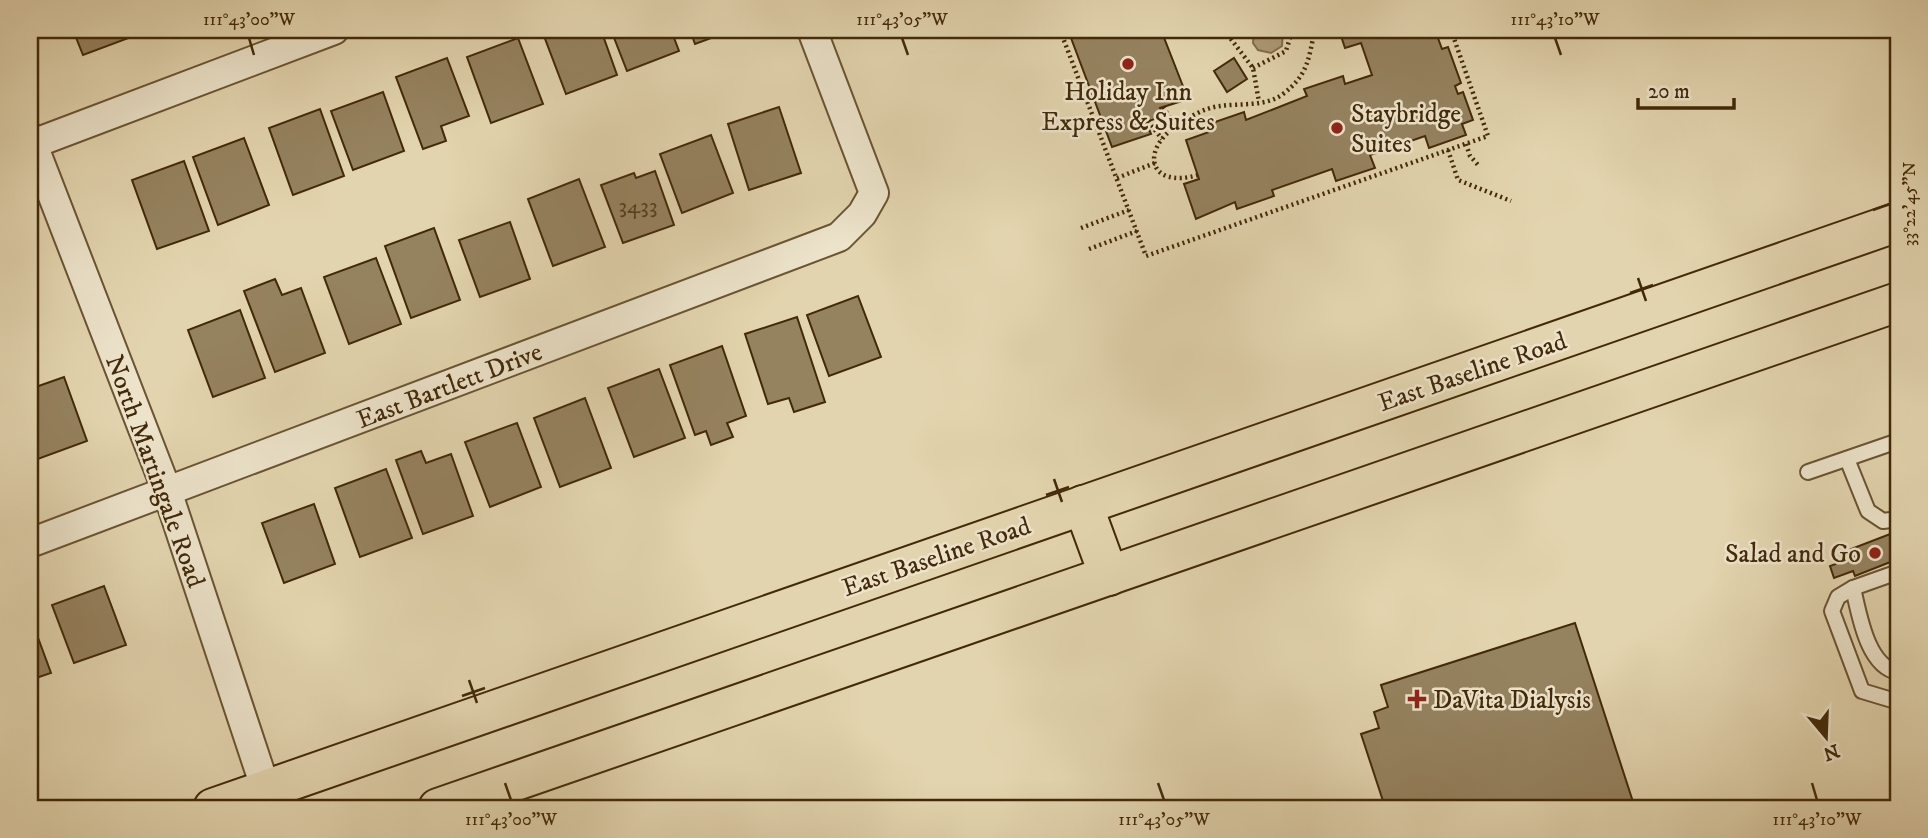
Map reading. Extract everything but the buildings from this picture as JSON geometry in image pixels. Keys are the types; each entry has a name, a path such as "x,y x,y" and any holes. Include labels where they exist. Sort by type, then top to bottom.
{"main road":[{"name":"East Baseline Road","path":"213,808 269,799 1083,505 1898,222"},
{"path":"438,808 1898,302"},
{"path":"1083,505 1109,576"}],"street":[{"path":"31,142 334,30"},
{"name":"East Bartlett Drive","path":"30,543 839,237 862,215 874,193 812,30"},
{"name":"North Martingale Road","path":"31,142 167,491 269,799"}],"lane":[{"path":"1808,472 1898,440"},
{"path":"1847,459 1868,511 1883,521 1898,519"},
{"path":"1898,572 1853,587 1838,597 1832,611 1862,691 1892,700 1898,698"},
{"path":"1853,587 1861,622 1876,657 1889,671 1898,673"}],"path":[{"path":"1060,30 1146,256 1488,136 1451,30"},
{"path":"1224,30 1253,68 1259,102"},
{"path":"1253,68 1286,51 1290,38 1288,30"},
{"path":"1198,175 1168,179 1163,176 1155,163 1162,139 1175,126 1209,108 1279,97 1306,70 1315,30"},
{"path":"1163,107 1175,126"},
{"path":"1148,121 1162,139"},
{"path":"1466,144 1470,156 1480,167"},
{"path":"1448,150 1458,180 1510,201"},
{"path":"1117,178 1155,163"},
{"path":"1081,228 1129,210"},
{"path":"1089,249 1137,231"}],"shaded area":[{"path":"1254,30 1283,30 1282,46 1271,53 1258,50 1253,43"}],"place":[{"name":"Holiday Inn Express & Suites","path":"1128,64"},
{"name":"Staybridge Suites","path":"1337,128"},
{"name":"Salad and Go","path":"1875,553"},
{"name":"DaVita Dialysis","path":"1417,699"}]}
